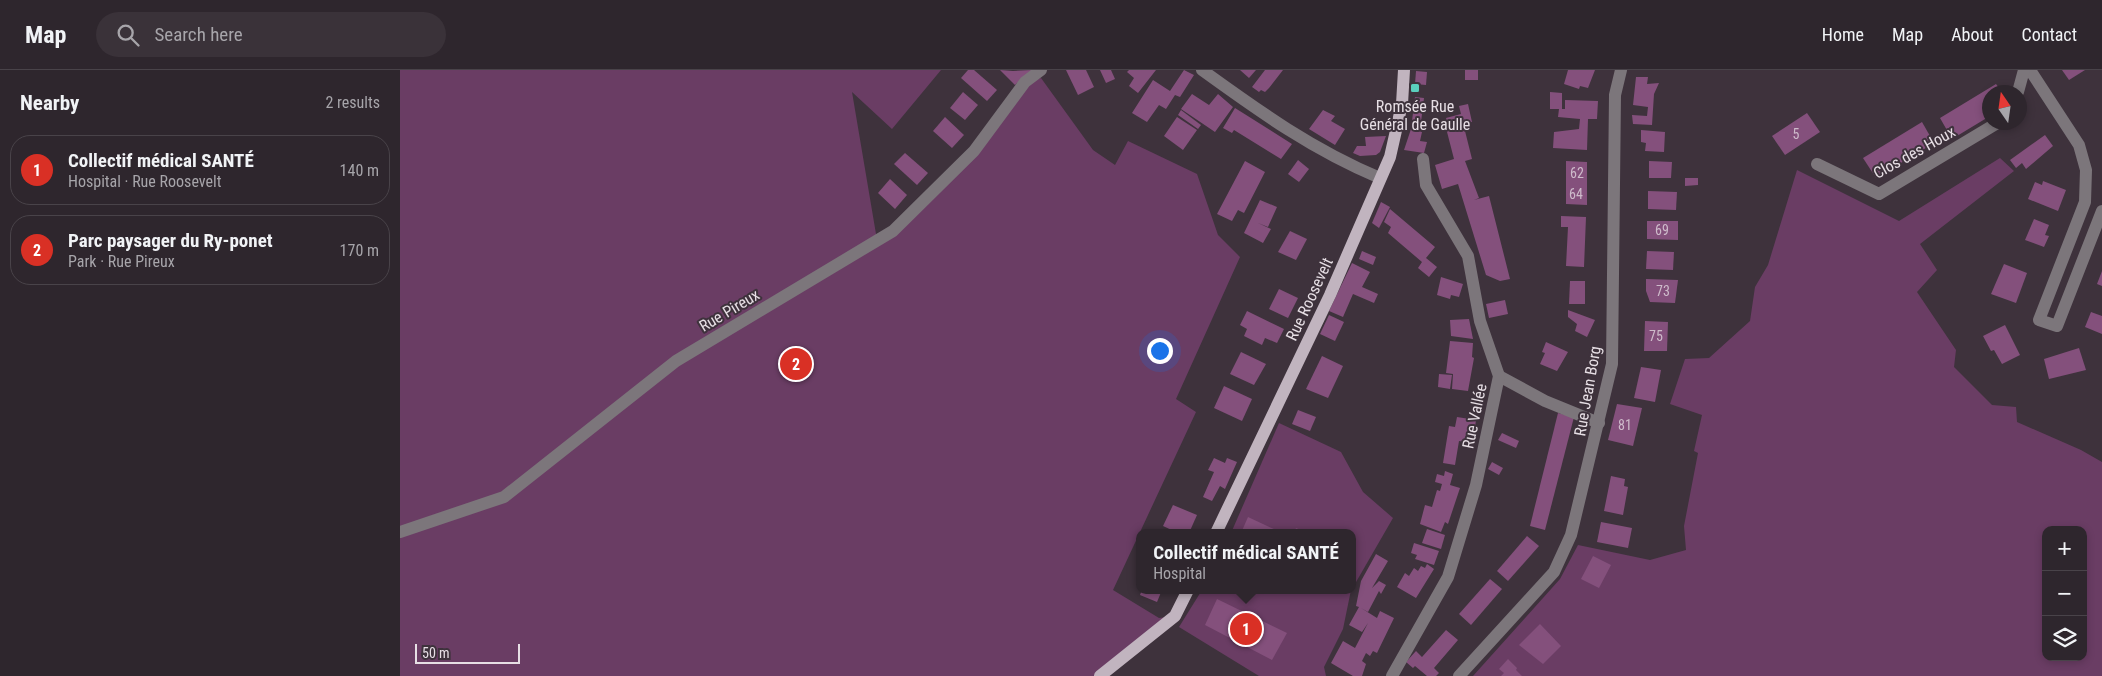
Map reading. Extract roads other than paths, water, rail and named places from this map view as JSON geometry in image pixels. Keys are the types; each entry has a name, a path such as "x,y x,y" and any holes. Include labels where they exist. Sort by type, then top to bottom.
{"main road":[{"name":"Rue Roosevelt","path":"1218,529 1330,295 1390,157 1402,104 1404,70"},
{"path":"1100,676 1175,616 1186,594"}],"street":[{"name":"Rue Pireux","path":"400,532 504,497 676,361 893,231 974,151 1025,82 1041,70"},
{"path":"1202,70 1276,123 1340,162 1380,178"},
{"name":"Rue Jean Borg","path":"1459,676 1554,572 1571,535 1612,364 1615,95 1621,70"},
{"path":"2020,85 2024,70"},
{"path":"2030,70 2079,146 2086,170 2085,202 2039,320 2057,326 2102,211"},
{"name":"Clos des Houx","path":"1817,164 1879,194 1986,130"},
{"name":"Rue Vallée","path":"1392,676 1448,578 1476,485 1499,376 1480,321 1468,256 1426,186 1423,159"},
{"path":"1499,376 1545,401 1599,424"}],"place":[{"name":"Romsée Rue Général de Gaulle","path":"1415,88"},
{"name":"Parc paysager du Ry-ponet","path":"796,364"},
{"name":"Collectif médical SANTÉ","path":"1246,629"}]}
